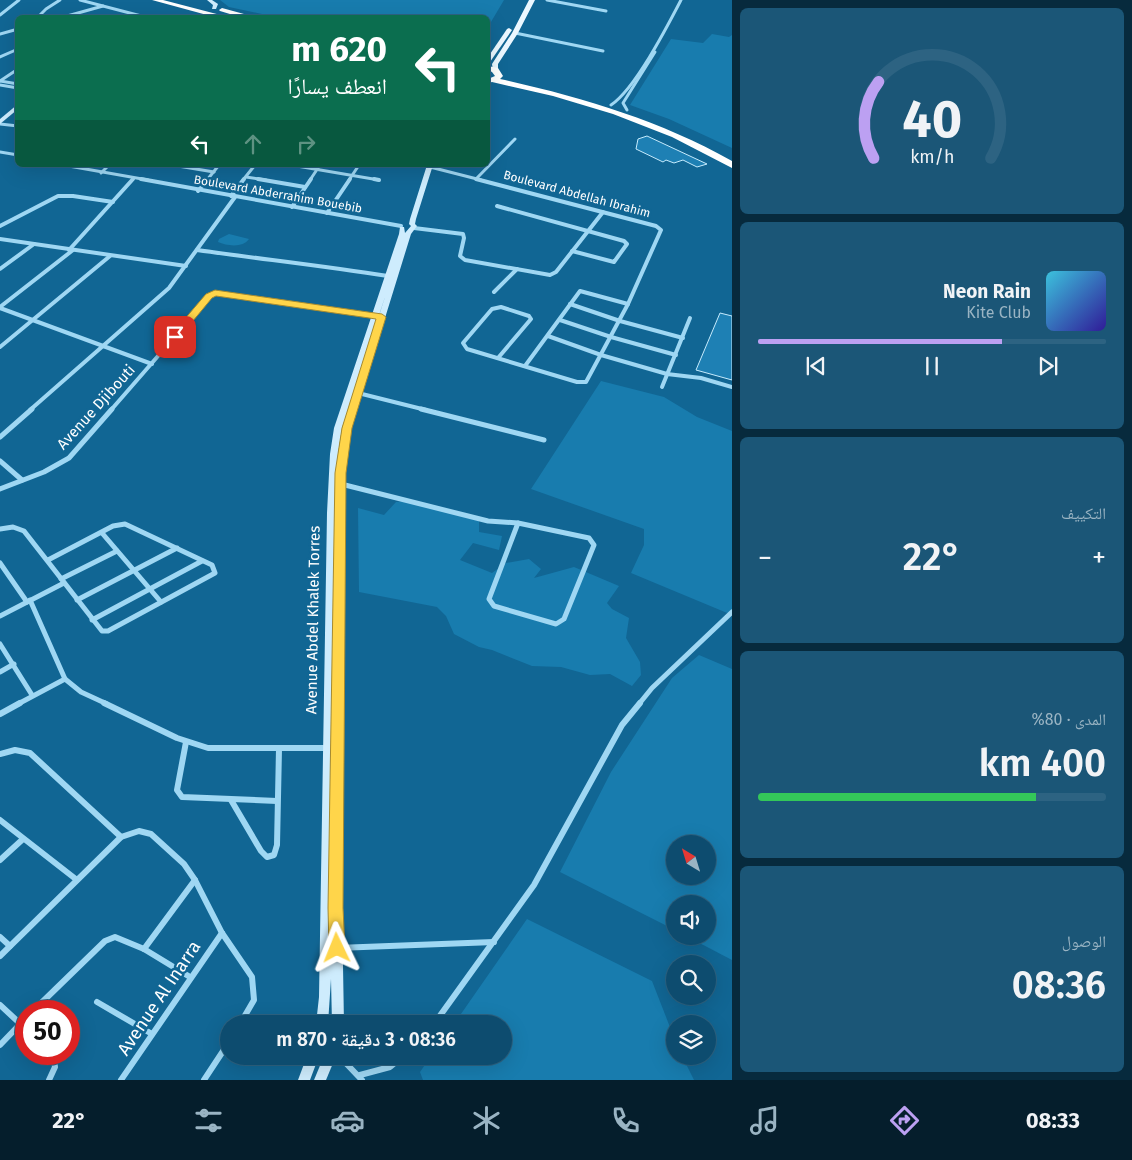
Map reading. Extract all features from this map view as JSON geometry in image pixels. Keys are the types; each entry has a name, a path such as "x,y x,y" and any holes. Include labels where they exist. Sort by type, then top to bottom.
{"highway":[{"path":"155,0 231,15"},
{"path":"182,0 217,13"},
{"path":"492,75 572,93 627,110 686,132 732,156"},
{"path":"492,75 640,120 691,142 732,167"}],"main road":[{"path":"209,0 216,5 217,13"},
{"path":"490,58 525,0"},
{"path":"492,75 495,64 515,33 532,0"},
{"path":"1,121 15,109"},
{"name":"Avenue Abdel Khalek Torres","path":"323,1015 325,997 331,513 334,454 341,417 378,316 428,167"},
{"name":"Avenue Abdel Khalek Torres","path":"338,1015 336,908 341,484 344,442 388,276 402,234 407,226"},
{"path":"304,1080 310,1065"},
{"path":"320,1080 326,1065"}],"street":[{"path":"0,15 19,0"},
{"path":"40,15 60,0"},
{"path":"80,0 139,15"},
{"path":"547,0 606,11"},
{"path":"611,105 622,98 662,36 681,0"},
{"path":"71,15 104,6"},
{"path":"0,34 15,30"},
{"path":"515,33 603,51"},
{"path":"627,110 623,103 660,44 662,36"},
{"path":"0,57 15,50"},
{"path":"0,83 15,71"},
{"path":"0,83 15,86"},
{"path":"1,121 15,125"},
{"path":"490,164 515,139"},
{"path":"0,152 15,154"},
{"name":"Boulevard Abderrahim Bouebib","path":"71,167 101,174 327,213 462,233 465,236 461,258 517,269"},
{"path":"101,174 107,167"},
{"path":"185,167 214,172"},
{"path":"198,190 218,167"},
{"path":"0,437 169,288 253,167"},
{"path":"301,167 379,180"},
{"path":"292,207 319,167"},
{"path":"327,213 358,167"},
{"name":"Boulevard Abdellah Ibrahim","path":"432,167 660,228 660,233 628,304"},
{"path":"476,178 487,167"},
{"path":"246,176 305,187"},
{"path":"0,307 71,250 133,179"},
{"path":"0,226 58,196 73,196 113,202"},
{"path":"496,206 624,241 626,245 614,262 572,251"},
{"path":"494,292 517,269 547,275 554,274 604,212"},
{"path":"0,239 186,266"},
{"path":"0,269 34,244"},
{"path":"197,250 251,258 314,264 388,276"},
{"path":"0,348 110,256"},
{"path":"498,358 531,321 531,318 501,307 494,308 463,343 467,349 525,366 584,383 588,380 628,304 583,291 579,292 525,366"},
{"name":"Avenue Djibouti","path":"0,489 59,466 69,458 212,294 218,293 378,316"},
{"path":"570,304 683,338"},
{"path":"0,307 102,347 152,364"},
{"path":"662,387 690,318"},
{"path":"560,320 611,337 676,355"},
{"path":"548,336 601,355 667,374 700,378 732,387"},
{"path":"358,393 544,440"},
{"path":"0,461 22,480"},
{"path":"341,484 488,521 518,524 589,538 594,545 564,619 560,622 551,623 494,606 490,602 489,599 518,524"},
{"path":"0,530 13,527 24,530 102,631 108,631 215,573 216,570 212,565 125,524 113,526 48,560"},
{"path":"102,533 161,602"},
{"path":"77,600 177,548"},
{"path":"0,616 117,551"},
{"path":"92,620 202,561"},
{"path":"0,563 29,601 65,679 81,692 186,742 208,748 221,750 338,748"},
{"path":"441,1015 534,885 622,725 652,688 732,612"},
{"path":"0,644 32,695"},
{"path":"0,672 14,664"},
{"path":"0,714 32,695 65,679"},
{"path":"186,742 176,790 178,794 188,798 277,802"},
{"path":"0,754 18,749 30,753 121,837"},
{"path":"231,800 261,851 267,857 274,856 277,845 279,749"},
{"path":"0,820 77,880"},
{"path":"0,956 121,837 139,831 151,834 184,864 195,880 222,933 252,977 254,1000 245,1015"},
{"path":"0,860 23,838"},
{"path":"144,949 195,880"},
{"name":"Avenue Al Inarra","path":"121,1080 222,933"},
{"path":"0,937 10,946"},
{"path":"45,1000 110,938 120,938 144,949 190,977"},
{"path":"337,948 494,942"},
{"path":"97,1002 152,1034"},
{"path":"0,1006 15,1020"},
{"path":"0,1045 15,1033"},
{"path":"204,1080 220,1056"},
{"path":"49,1080 55,1065"},
{"path":"348,1065 361,1078 392,1065"}],"shaded area":[{"path":"220,0 504,0 490,24 490,15 267,15 229,7"},
{"path":"712,34 729,37 732,35 732,148 669,119 630,105 671,39 703,43"},
{"path":"229,234 249,239 239,245 218,242 219,239"},
{"path":"601,381 664,397 697,417 732,431 732,615 631,573 644,545 644,529 531,489"},
{"path":"410,501 479,519 479,532 502,536 499,550 473,543 460,560 492,573 506,563 529,559 541,569 534,578 574,567 619,586 607,603 612,609 629,618 626,638 640,662 641,675 632,686 610,674 590,675 561,667 532,666 492,650 479,647 454,634 446,616 437,607 359,592 358,508 384,515 396,502"},
{"path":"699,655 732,669 732,960 703,945 716,945 716,895 666,895 666,925 560,872 611,772 672,678"},
{"path":"527,919 652,981 666,1017 666,1065 686,1065 694,1080 423,1080 420,1072 425,1065 512,1065 512,1015 460,1015"}],"building":[{"path":"647,136 707,164 697,167 683,160 674,163 666,160 663,162 636,149 638,139"},
{"path":"720,313 732,316 732,380 696,370"}],"route":[{"path":"175,337 209,296 215,293 382,317 347,428 342,456 337,948"}]}
